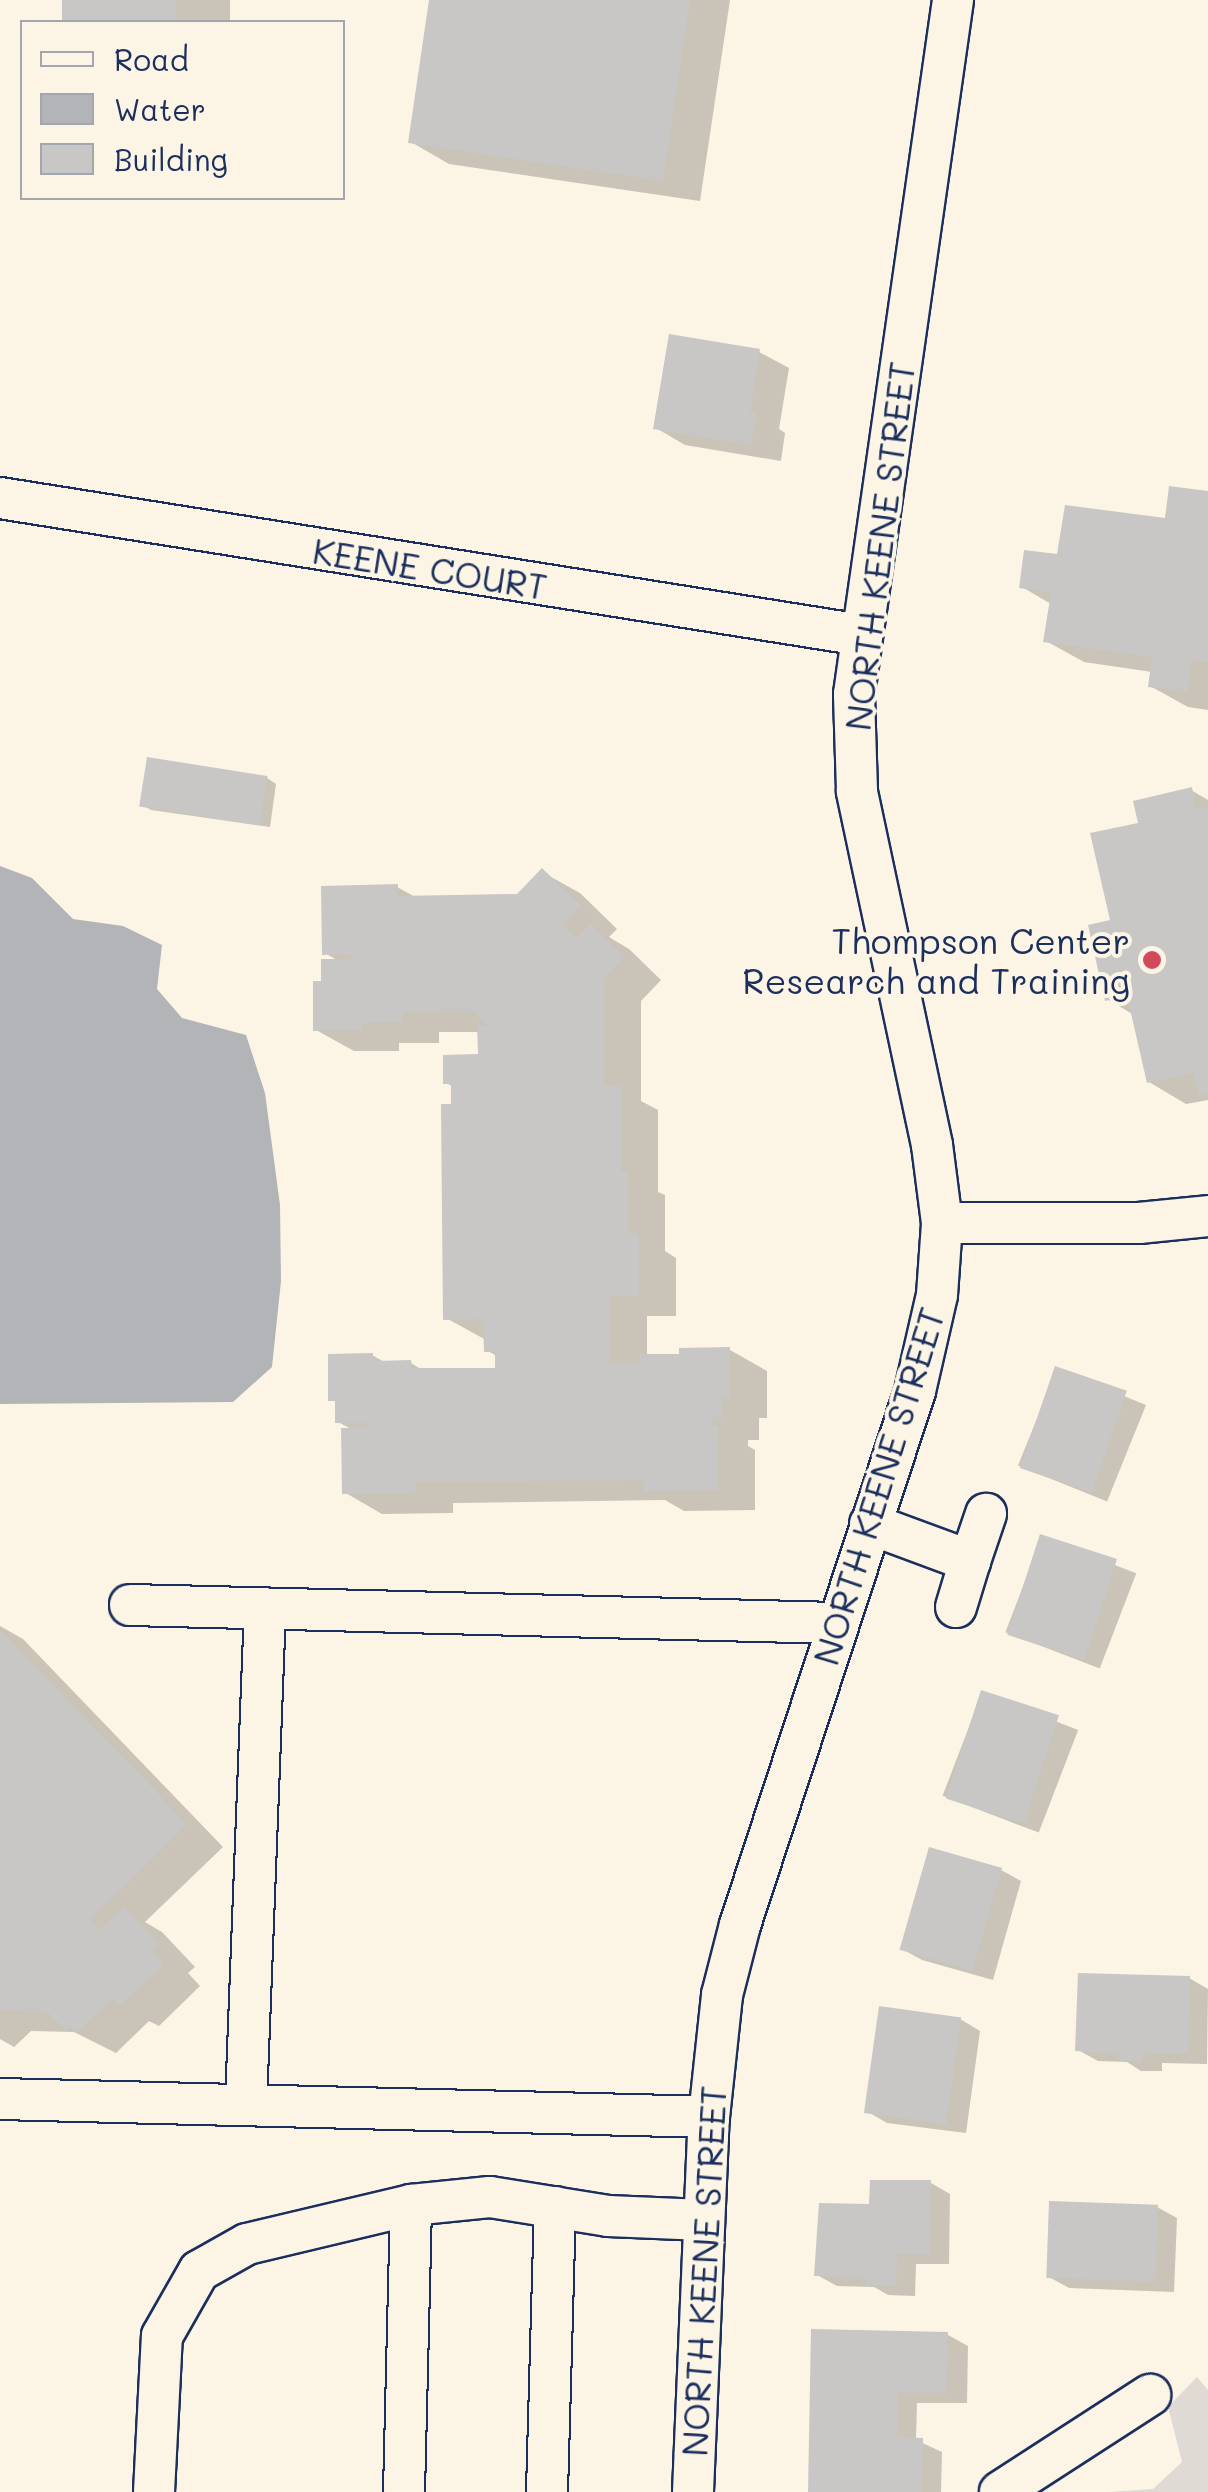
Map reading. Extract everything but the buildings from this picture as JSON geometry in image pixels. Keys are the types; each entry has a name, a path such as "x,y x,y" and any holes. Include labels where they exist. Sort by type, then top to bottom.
{"street":[{"name":"NORTH KEENE STREET","path":"693,2492 709,2117 722,1995 740,1924 915,1392 937,1294 942,1223 932,1145 857,791 854,694 953,0"},
{"name":"KEENE COURT","path":"0,498 862,635"},
{"path":"942,1223 1139,1223 1208,1216"},
{"path":"956,1607 986,1514"},
{"path":"870,1524 970,1561"},
{"path":"130,1604 837,1622"},
{"path":"246,2102 265,1608"},
{"path":"0,2099 246,2102 709,2117"},
{"path":"154,2492 162,2336 199,2271 247,2244 411,2206 490,2197 608,2216 704,2220"},
{"path":"404,2492 411,2206"},
{"path":"546,2492 554,2208"},
{"path":"1000,2492 1150,2395"}],"shaded area":[{"path":"1197,2377 1208,2390 1208,2492 1108,2492 1153,2489 1182,2462 1168,2407"}],"water":[{"path":"0,866 32,878 73,919 123,926 162,945 157,989 182,1018 246,1035 265,1093 280,1205 281,1281 272,1367 233,1402 0,1404"}],"place":[{"name":"Thompson Center Research and Training","path":"1152,960"}]}
